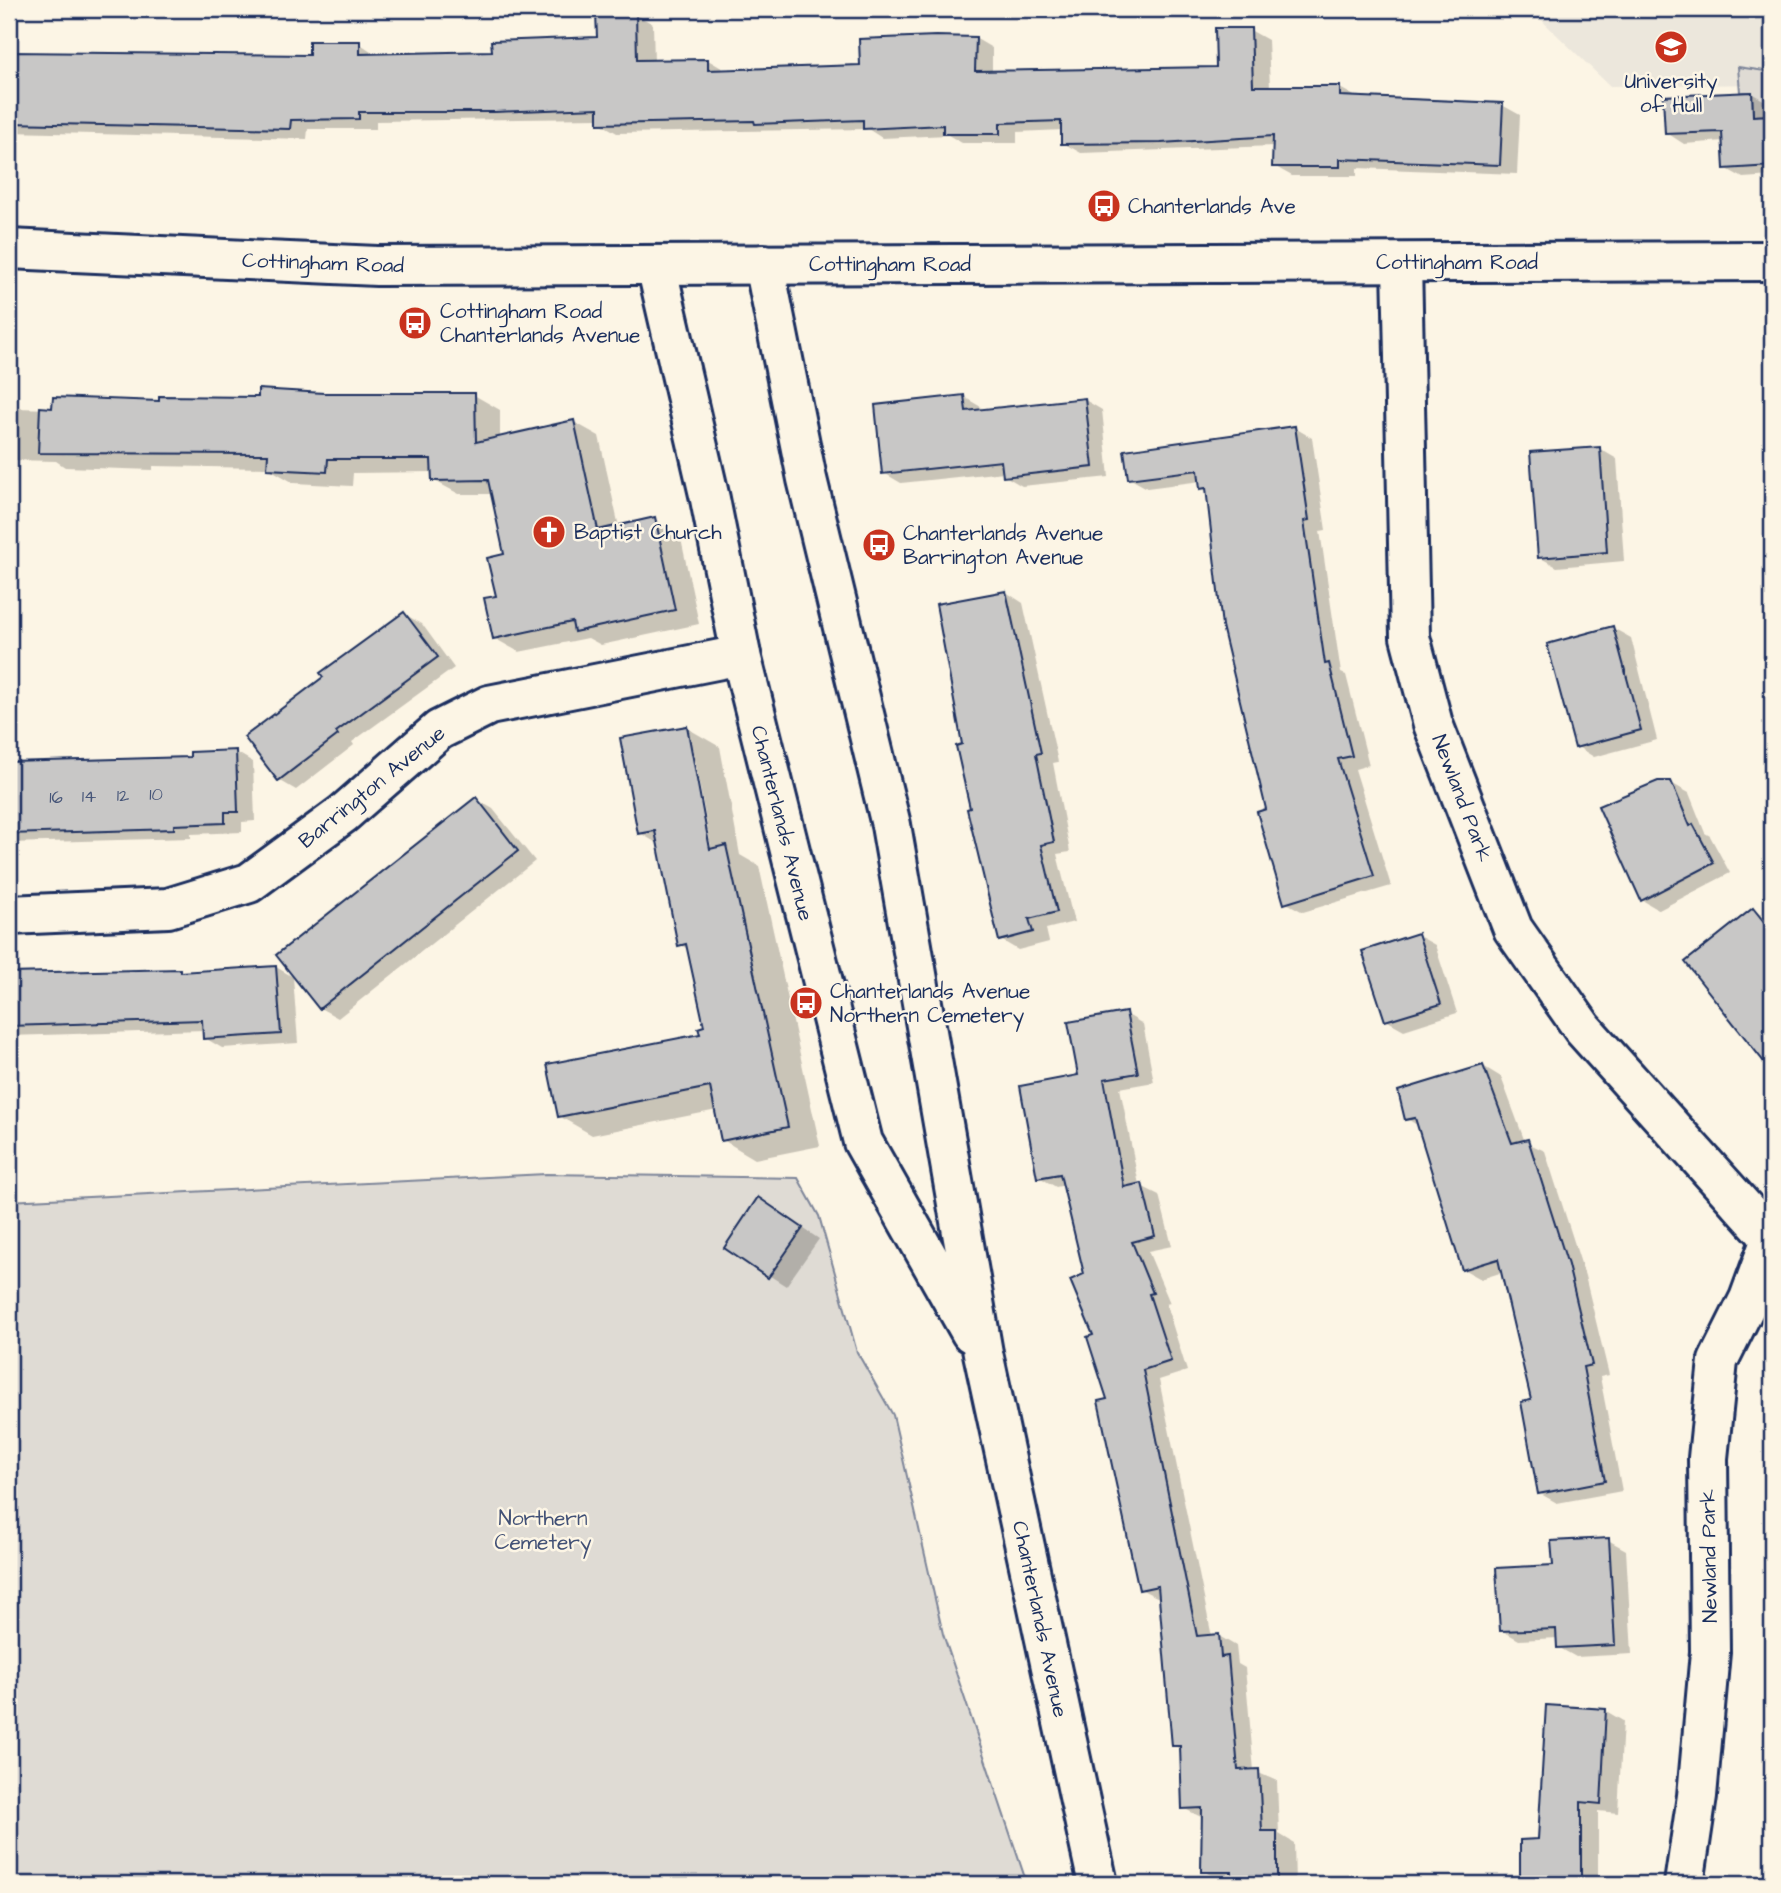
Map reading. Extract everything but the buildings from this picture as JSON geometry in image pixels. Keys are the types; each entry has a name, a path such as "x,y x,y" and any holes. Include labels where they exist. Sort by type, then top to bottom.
{"street":[{"name":"Cottingham Road","path":"9,249 377,266 1772,261"},
{"name":"Newland Park","path":"1402,262 1410,638 1433,724 1513,929 1583,1029 1772,1239 1749,1299 1718,1361 1708,1458 1710,1652 1697,1796 1684,1884"},
{"name":"Chanterlands Avenue","path":"656,264 710,499 741,655 863,1142 983,1353"},
{"name":"Chanterlands Avenue","path":"764,264 807,479 891,825 983,1353 1098,1884"},
{"name":"Barrington Avenue","path":"9,915 167,908 249,883 343,814 439,730 489,705 741,655"}],"shaded area":[{"name":"University of Hull","path":"1530,9 1772,9 1772,84 1610,86"}],"green space":[{"path":"1738,67 1772,72 1772,115 1753,116 1752,92 1740,92"},
{"name":"Northern Cemetery","path":"546,1174 798,1178 819,1216 857,1352 893,1415 943,1634 1027,1884 9,1884 9,1201"}],"place":[{"name":"University of Hull","path":"1671,47"},
{"name":"Chanterlands Ave","path":"1104,206"},
{"name":"Cottingham Road Chanterlands Avenue","path":"415,323"},
{"name":"Baptist Church","path":"549,532"},
{"name":"Chanterlands Avenue Barrington Avenue","path":"879,545"},
{"name":"Chanterlands Avenue Northern Cemetery","path":"806,1003"}]}
